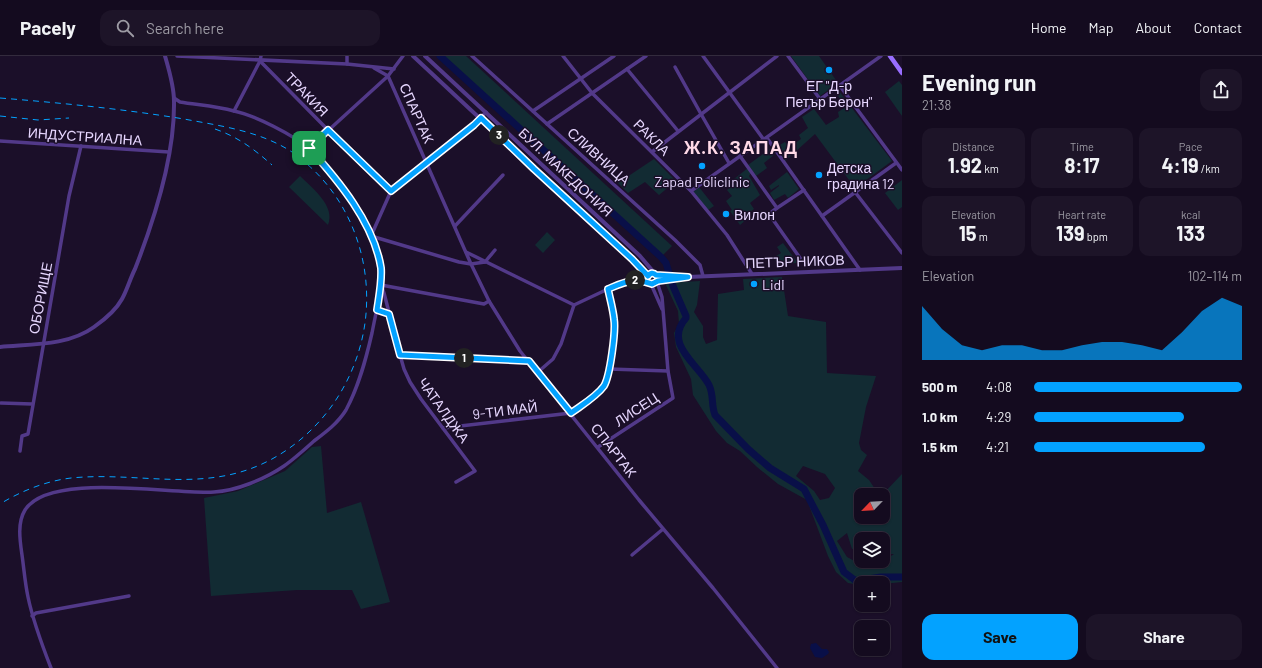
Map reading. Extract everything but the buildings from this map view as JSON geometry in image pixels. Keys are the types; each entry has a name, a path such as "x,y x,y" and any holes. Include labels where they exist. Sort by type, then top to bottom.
{"main road":[{"path":"890,56 902,73"}],"street":[{"path":"0,347 67,340 88,331 102,321 122,300 142,250 151,222 169,152 173,127 174,98 165,56"},
{"path":"177,56 347,64 394,69"},
{"path":"234,111 260,61 261,56"},
{"path":"346,56 347,64"},
{"path":"309,148 388,76 403,56"},
{"name":"БУЛ. МАКЕДОНИЯ","path":"413,56 632,259 649,280"},
{"name":"БУЛ. МАКЕДОНИЯ","path":"425,56 640,256 656,274"},
{"name":"РАКЛА","path":"563,56 592,93 691,191 727,234 752,274"},
{"path":"533,111 614,56"},
{"path":"547,124 646,56"},
{"path":"703,56 804,190 860,270"},
{"path":"652,152 777,56"},
{"path":"788,56 820,100"},
{"path":"691,191 881,56"},
{"name":"СЛИВНИЦА","path":"474,57 690,255 700,265 702,276"},
{"name":"ТРАКИЯ","path":"260,61 391,191"},
{"path":"676,66 701,114 730,163"},
{"path":"373,67 388,76"},
{"path":"627,69 678,131"},
{"name":"СПАРТАК","path":"388,76 471,264 489,301 520,351 777,668"},
{"path":"840,86 902,170"},
{"name":"ЧАТАЛДЖА","path":"174,98 180,102 234,111 255,118 280,130 309,148 332,174 359,213 371,236 380,267 381,285 404,369 410,382 475,471 456,482"},
{"path":"486,112 474,125 391,191 371,236 459,262 471,264 485,262 495,250"},
{"name":"ИНДУСТРИАЛНА","path":"0,141 169,152"},
{"name":"ОБОРИЩЕ","path":"20,451 22,436 28,434 42,343 69,196 81,146"},
{"path":"740,156 777,208"},
{"path":"822,216 896,163"},
{"path":"455,226 503,175"},
{"path":"800,258 769,214 804,190"},
{"path":"855,192 902,253"},
{"path":"466,252 574,305"},
{"path":"639,266 641,274 639,280"},
{"name":"ПЕТЪР НИКОВ","path":"666,277 902,268"},
{"path":"649,280 650,274 666,277"},
{"path":"656,274 658,278 657,282"},
{"path":"538,372 553,359 574,305 628,281 649,280 657,282 666,277"},
{"name":"ЛИСЕЦ","path":"649,280 662,310"},
{"name":"ЛИСЕЦ","path":"598,447 673,398 668,371 662,297 657,282"},
{"path":"50,668 32,616 27,595 20,534 23,515 29,505 47,494 67,490 95,488 215,492 242,486 260,479 284,466 336,423 345,411 357,386 361,372 377,310 381,285 484,304 489,301"},
{"path":"571,413 595,396 607,380 614,320 608,289"},
{"path":"377,310 389,314"},
{"path":"400,355 529,361"},
{"path":"609,369 668,371"},
{"path":"1,402 32,404"},
{"name":"9-ТИ МАЙ","path":"443,428 571,413"},
{"path":"632,555 664,529"},
{"path":"32,616 36,613 129,596"}],"shaded area":[{"path":"440,56 466,56 672,246 661,257"},
{"path":"791,56 819,56 838,83 820,96"},
{"path":"899,81 902,85 902,116 885,92"},
{"path":"839,91 892,161 855,188 815,134 785,161 776,147 785,142 789,147 801,139 799,135 808,128 802,117 814,109 826,125 839,117 838,112 846,107 836,93"},
{"path":"770,149 774,155 764,163 767,168 756,176 748,165"},
{"path":"654,159 676,181 659,195 645,182 628,193 618,183"},
{"path":"748,168 751,173 749,176 760,195 750,203 754,209 745,216 747,219 740,225 730,211 732,210 726,201 732,196 727,190 736,183 734,179"},
{"path":"787,172 799,189 788,198 785,194 774,200 770,193 779,185 771,190 769,186"},
{"path":"300,176 326,204 330,218 328,225 289,187"},
{"path":"902,180 902,207 898,210 885,193"},
{"path":"699,187 714,206 708,210 693,192"},
{"path":"547,232 555,240 543,253 535,245"},
{"path":"783,243 798,263 778,264 773,258 781,253 777,247"},
{"path":"782,277 788,316 826,322 827,373 876,376 866,407 859,443 861,450 867,455 858,471 869,480 874,488 854,488 854,524 890,524 890,488 889,488 902,474 902,582 890,583 890,576 854,576 854,584 848,583 836,572 828,556 807,500 778,484 740,451 727,443 716,431 693,395 691,379 676,347 674,333 679,324 678,311 665,283 700,281 697,305 694,312 703,326 703,337 706,344 717,340 718,294 744,290 743,279","holes":["803,466 825,474 835,488 829,498 820,500 814,491 796,476"]},
{"path":"321,446 327,513 361,502 390,602 361,609 352,590 297,590 211,596 204,498 238,491 285,471 312,447"},
{"path":"816,643 822,649 827,649 829,652 828,654 822,658 815,657 810,648 811,644"}],"waterway":[{"path":"440,56 666,263 673,286 686,316 680,327 678,336 680,345 709,385 715,415 748,449 770,468 804,489 823,525 844,572 856,581 881,577 902,577"}],"railway":[{"path":"0,98 138,112 184,119 240,130 280,145 298,156 323,180 336,197 347,216 356,236 362,257 366,279 367,301 361,344 346,384 322,419 307,434 272,459 247,470 223,476 198,479 123,477 62,479 34,487 0,504"},
{"path":"0,116 38,120 69,118"},
{"path":"215,129 245,144 272,165"}],"place":[{"name":"ЕГ \"Д-р Петър Берон\"","path":"829,70"},
{"name":"Zapad Policlinic","path":"702,166"},
{"name":"Детска градина 12","path":"819,175"},
{"name":"Вилон","path":"726,214"},
{"name":"Lidl","path":"754,284"}],"district":[{"name":"Ж.К. ЗАПАД","path":"741,147"}],"route":[{"path":"481,118 632,259 648,276 653,273 656,275 688,277 658,281 652,284 638,280 628,281 608,289 614,320 611,359 607,380 595,396 571,413 529,361 400,355 389,314 377,310 381,290 380,267 373,240 359,213 332,174 309,148 328,130 391,191 481,118"}]}
